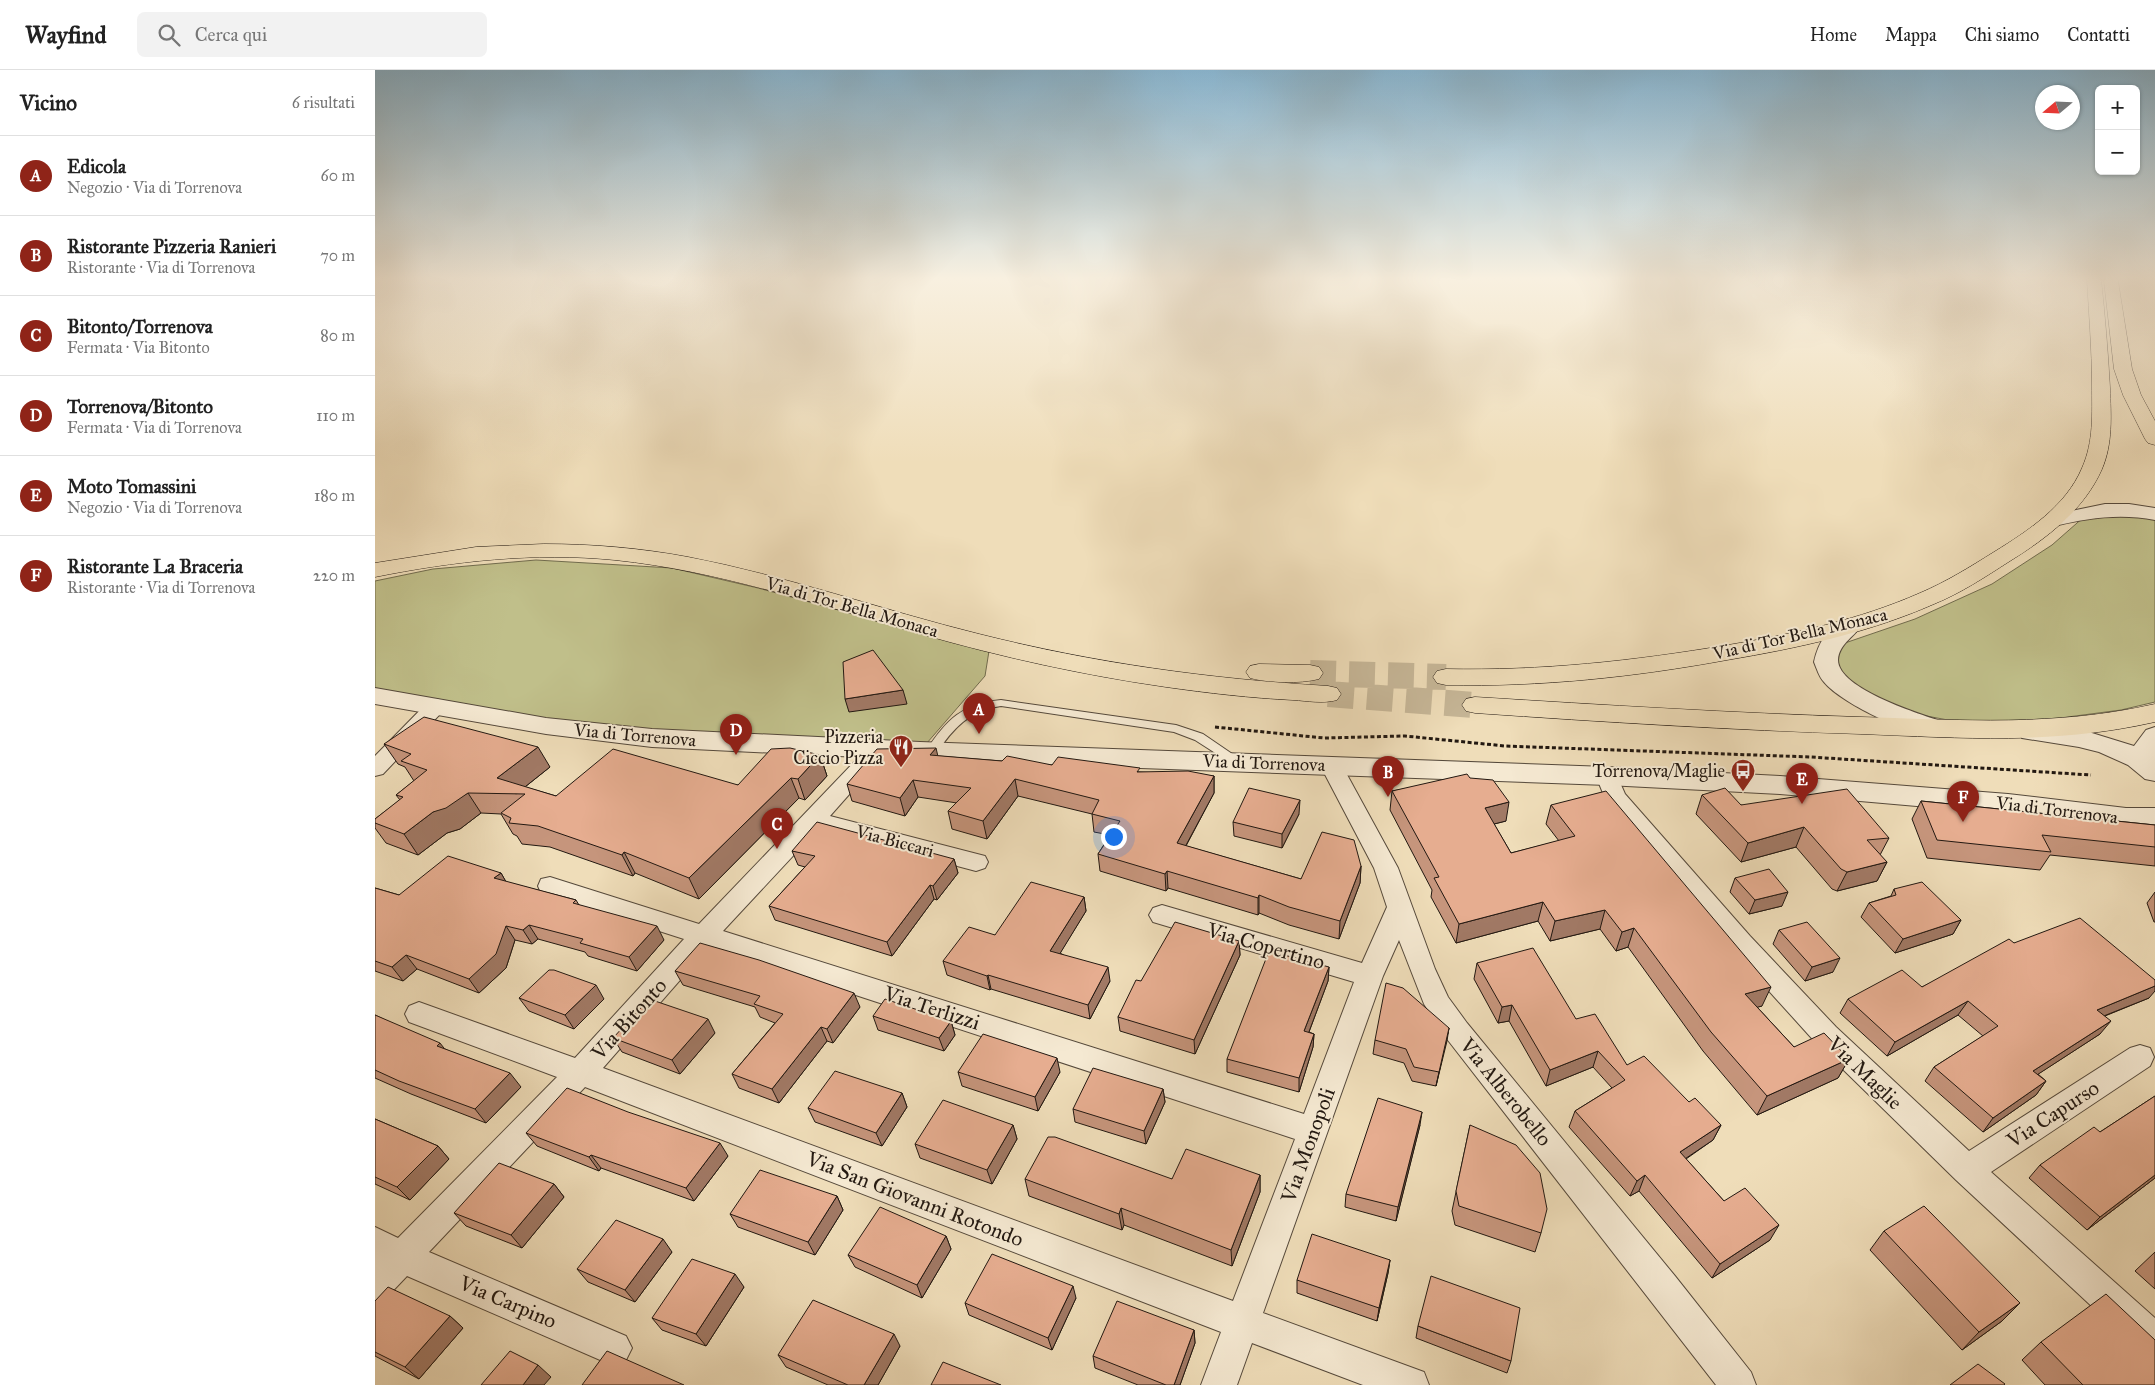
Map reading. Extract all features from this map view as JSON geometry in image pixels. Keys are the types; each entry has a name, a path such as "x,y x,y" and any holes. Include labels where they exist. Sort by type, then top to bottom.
{"main road":[{"name":"Via di Tor Bella Monaca","path":"1446,677 1535,676 1649,666 1765,646 1849,626 1902,609 1942,593 2025,542 2054,520 2084,483 2101,440 2099,340"},
{"path":"2119,340 2123,369 2132,395 2155,439"},
{"name":"Via di Tor Bella Monaca","path":"375,559 460,544 511,540 579,538 651,544 724,557 967,622 1066,644 1176,663 1249,671 1311,674"},
{"name":"Via di Tor Bella Monaca","path":"375,570 444,558 508,552 576,550 647,557 749,578 974,641 1075,663 1183,680 1270,690 1328,694"},
{"path":"1475,705 1736,721 2010,730 2091,725 2155,713"}],"street":[{"path":"2054,520 2087,511 2107,509 2155,514"},
{"path":"1849,626 1836,635 1827,648 1825,661 1832,675 1853,694 1875,707 1900,718 1940,729"},
{"name":"Via di Torrenova","path":"375,696 546,726 611,734 879,749 1607,776 1780,785 2007,804 2126,818 2155,818"},
{"path":"375,769 436,706"},
{"path":"2010,730 2071,736 2096,741 2134,757 2154,770"},
{"path":"2154,770 2145,752 2149,742 2155,736"},
{"name":"Via Bitonto","path":"375,1285 388,1250 581,1072 704,935 815,820 879,749"},
{"name":"Via Alberobello","path":"1331,765 1382,858 1416,956 1439,1004 1457,1031 1657,1280 1738,1385"},
{"name":"Via Maglie","path":"1607,776 1615,796 1792,999 1826,1035 1967,1170 2155,1342"},
{"name":"Via Biccari","path":"815,820 976,862"},
{"name":"Via Terlizzi","path":"549,886 1314,1131"},
{"name":"Via Monopoli","path":"1219,1385 1370,976 1400,906"},
{"name":"Via Copertino","path":"1162,915 1370,976"},
{"name":"Via San Giovanni Rotondo","path":"419,1014 581,1072 1241,1323 1411,1385"},
{"name":"Via Capurso","path":"1967,1170 2139,1057"},
{"name":"Via Carpino","path":"388,1250 614,1348"}],"lane":[{"path":"932,751 949,726 961,715 975,708 992,704 1009,704 1082,717 1176,729 1191,733 1239,762"}],"path":[{"path":"1191,733 1196,725 1324,738 1405,736 1505,746 1810,757 2091,775"}],"shaded area":[{"path":"2085,516 2155,517 2155,702 2121,710 2060,718 1994,722 1948,720 1921,715 1881,702 1842,675 1835,653 1842,644 1915,619 1992,584 2052,545"},
{"path":"536,560 672,568 758,588 989,651 985,676 920,751 676,739 375,696 375,581 433,569"}],"building":[{"path":"873,650 903,690 845,699 843,662"},
{"path":"424,717 538,747 497,778 556,796 613,749 738,785 771,749 790,748 820,755 798,779 791,778 689,878 624,852 622,855 538,826 509,823 511,818 501,813 525,794 468,793 446,808 433,812 404,834 375,823 375,819 403,797 396,795 427,770 401,761 411,754 384,744"},
{"path":"936,748 930,755 1002,761 1007,756 1052,765 1058,757 1140,768 1137,772 1188,771 1214,776 1177,843 1301,879 1322,832 1354,840 1361,866 1340,921 1289,907 1259,895 1258,898 1167,871 1165,874 1098,854 1120,821 1092,814 1099,800 1015,779 983,821 948,811 971,788 913,780 900,798 847,784 877,749"},
{"path":"1467,774 1470,778 1493,780 1509,802 1485,808 1511,853 1575,836 1551,805 1606,791 1771,987 1745,994 1794,1047 1824,1033 1849,1059 1767,1096 1711,1032 1634,928 1622,932 1605,910 1555,921 1543,902 1459,924 1434,878 1439,877 1392,791"},
{"path":"1249,788 1300,800 1282,834 1233,822"},
{"path":"1725,788 1741,805 1847,789 1889,838 1867,840 1887,862 1847,872 1841,869 1804,827 1748,843 1702,795"},
{"path":"1921,801 2155,825 2155,847 2042,835 2051,852 1937,840"},
{"path":"817,822 954,859 933,886 930,885 887,942 769,906 815,856 792,851"},
{"path":"448,856 501,873 494,878 576,900 573,903 657,926 629,957 580,943 583,939 529,925 523,930 506,926 496,954 469,979 406,955 392,967 375,961 375,888 399,895"},
{"path":"1769,869 1788,892 1755,900 1735,878"},
{"path":"1031,882 1084,897 1050,951 1108,967 1088,1005 987,976 943,961 969,927 995,935"},
{"path":"1922,882 1961,920 1903,939 1869,903 1896,895 1894,889"},
{"path":"2080,918 2155,980 2155,986 2097,1010 2111,1021 2033,1071 2046,1081 1993,1118 1934,1067 1998,1026 1968,1001 1895,1042 1848,999 1902,970 1922,987 2009,939 2014,943"},
{"path":"1175,922 1239,941 1194,1040 1118,1017 1136,980 1141,981"},
{"path":"1807,922 1840,958 1812,967 1779,930"},
{"path":"700,943 759,960 854,993 827,1029 821,1027 772,1089 732,1074 783,1014 754,1004 760,996 675,971"},
{"path":"1533,948 1576,1019 1595,1014 1627,1065 1644,1056 1689,1102 1695,1098 1721,1125 1680,1152 1724,1201 1745,1188 1779,1225 1720,1264 1645,1175 1637,1181 1575,1111 1625,1080 1598,1051 1550,1070 1512,1005 1502,1007 1477,963"},
{"path":"1269,951 1329,967 1304,1031 1314,1034 1299,1078 1227,1059"},
{"path":"549,970 554,970 596,985 565,1015 519,998"},
{"path":"1386,983 1403,988 1449,1028 1439,1072 1414,1067 1406,1049 1375,1040"},
{"path":"649,999 708,1019 672,1060 613,1038"},
{"path":"885,999 951,1021 939,1038 873,1016"},
{"path":"375,1015 440,1043 437,1046 510,1073 475,1109 399,1081 375,1070"},
{"path":"983,1034 1057,1058 1035,1097 958,1072"},
{"path":"1093,1068 1163,1089 1144,1131 1073,1109"},
{"path":"835,1071 902,1093 876,1133 808,1108"},
{"path":"567,1088 628,1112 720,1143 686,1188 591,1155 589,1157 526,1133"},
{"path":"2155,1096 2155,1175 2100,1217 2040,1165 2094,1127 2100,1132"},
{"path":"1378,1098 1422,1112 1398,1207 1346,1194"},
{"path":"943,1100 1013,1125 987,1170 915,1144"},
{"path":"375,1119 438,1146 397,1187 375,1177"},
{"path":"1470,1125 1516,1145 1540,1173 1547,1209 1541,1233 1459,1206 1456,1191"},
{"path":"1048,1137 1055,1137 1172,1179 1186,1149 1260,1175 1231,1250 1121,1208 1119,1214 1025,1179"},
{"path":"499,1163 554,1184 511,1235 454,1213"},
{"path":"760,1170 837,1196 808,1242 730,1214"},
{"path":"1924,1206 2020,1303 1979,1332 1884,1231"},
{"path":"880,1207 946,1236 917,1285 848,1255"},
{"path":"616,1220 663,1239 625,1290 577,1269"},
{"path":"1312,1234 1390,1260 1379,1308 1297,1280"},
{"path":"992,1254 1073,1286 1048,1338 965,1303"},
{"path":"692,1259 735,1274 696,1334 652,1318"},
{"path":"1431,1276 1520,1308 1511,1361 1418,1326"},
{"path":"388,1287 450,1316 405,1367 375,1352 375,1301"},
{"path":"2106,1294 2155,1340 2155,1385 2083,1385 2041,1342"},
{"path":"813,1300 894,1334 864,1385 848,1385 778,1355"},
{"path":"1117,1301 1194,1330 1174,1385 1166,1385 1093,1356"},
{"path":"510,1351 538,1365 523,1385 481,1385"},
{"path":"607,1351 684,1385 582,1385"},
{"path":"943,1362 1001,1385 931,1385"},
{"path":"1978,1364 2005,1384 1950,1385"}],"tunnel":[{"path":"1310,673 1446,677"},
{"path":"1328,694 1475,705"}],"place":[{"name":"Edicola","path":"979,734"},
{"name":"Torrenova/Bitonto","path":"736,755"},
{"name":"Pizzeria Ciccio Pizza","path":"901,768"},
{"name":"Torrenova/Maglie","path":"1743,792"},
{"name":"Ristorante Pizzeria Ranieri","path":"1388,797"},
{"name":"Moto Tomassini","path":"1802,804"},
{"name":"Ristorante La Braceria","path":"1963,822"},
{"name":"Bitonto/Torrenova","path":"777,849"}]}
